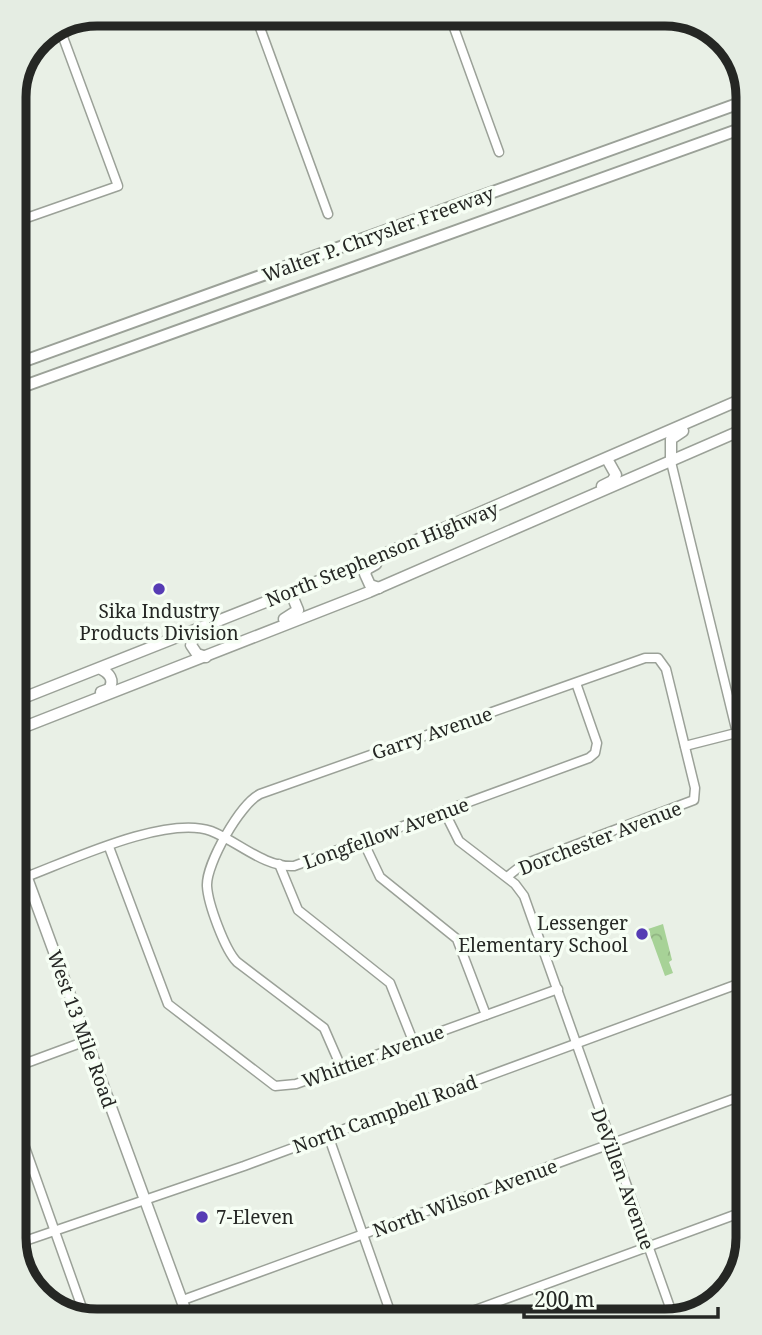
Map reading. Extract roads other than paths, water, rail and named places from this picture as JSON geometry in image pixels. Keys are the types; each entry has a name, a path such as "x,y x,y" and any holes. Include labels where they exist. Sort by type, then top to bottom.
{"highway":[{"name":"Walter P. Chrysler Freeway","path":"26,360 736,104"},
{"name":"Walter P. Chrysler Freeway","path":"26,385 736,130"}],"main road":[{"name":"North Stephenson Highway","path":"26,697 291,593 736,403"},
{"path":"671,462 669,448 673,435 736,405"},
{"path":"707,446 723,432 736,427"},
{"name":"North Stephenson Highway","path":"26,727 379,588 736,433"},
{"path":"531,523 547,510 612,481 615,469 607,459"},
{"path":"379,588 366,580 366,569 427,542 441,530"},
{"path":"269,633 272,624 296,613 298,604 291,593"},
{"path":"208,657 195,653 192,642 222,620"},
{"path":"40,721 48,712 109,689 111,679 101,668"},
{"path":"26,703 62,689 82,676"},
{"name":"West 13 Mile Road","path":"26,877 186,1309"}],"street":[{"path":"259,26 328,214"},
{"path":"453,26 499,152"},
{"path":"26,218 118,186 62,36"},
{"path":"671,462 736,713"},
{"name":"Garry Avenue","path":"341,1067 324,1028 240,965 228,949 207,887 209,874 240,810 260,794 645,658 658,658 666,669 685,746"},
{"name":"Longfellow Avenue","path":"26,877 174,827 196,827 226,838 279,864 294,866 593,755 597,743 576,683"},
{"path":"685,746 736,733"},
{"name":"Dorchester Avenue","path":"507,877 522,865 694,800 696,792 685,746"},
{"name":"DeVillen Avenue","path":"444,811 458,841 507,877 524,897 670,1308"},
{"path":"363,841 374,869 383,880 457,939 486,1014"},
{"name":"Whittier Avenue","path":"109,847 163,995 172,1009 275,1086 288,1087 558,989"},
{"path":"279,864 298,910 390,983 413,1041"},
{"name":"North Campbell Road","path":"26,1240 328,1135 736,985"},
{"path":"26,1063 86,1041"},
{"name":"North Wilson Avenue","path":"183,1300 736,1098"},
{"path":"328,1135 390,1309"},
{"path":"26,1147 82,1307"},
{"path":"478,1309 736,1214"}],"place":[{"name":"Sika Industry Products Division","path":"159,589"},
{"name":"Lessenger Elementary School","path":"642,934"},
{"name":"7-Eleven","path":"202,1217"}]}
